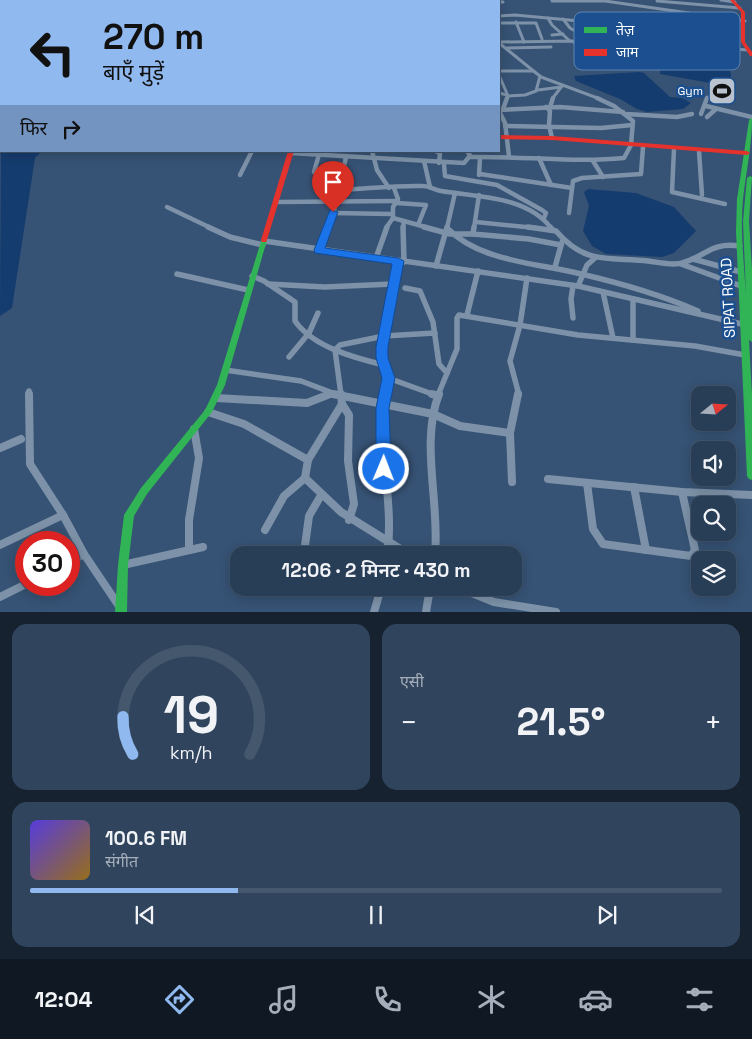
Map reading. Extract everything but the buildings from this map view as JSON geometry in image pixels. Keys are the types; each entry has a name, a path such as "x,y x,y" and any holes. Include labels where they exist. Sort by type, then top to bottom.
{"main road":[{"path":"738,4 745,21 743,42 751,52"},
{"path":"738,4 749,16 747,41 751,52"},
{"name":"SIPAT ROAD","path":"752,118 751,184 746,221 747,325 745,355 752,476"},
{"path":"502,137 552,138 750,156"},
{"path":"121,609 123,565 129,515 144,491 208,412 216,398 252,276 278,202 291,152"},
{"name":"SIPAT ROAD","path":"750,156 740,199 740,246 741,286 747,325 752,338"}],"street":[{"path":"652,9 657,0 738,4"},
{"path":"675,0 682,0"},
{"path":"721,0 738,4"},
{"path":"552,1 601,1 675,12"},
{"path":"513,15 524,42"},
{"path":"500,16 513,15 574,20"},
{"path":"548,18 552,25 570,41"},
{"path":"563,19 567,25 574,29"},
{"path":"740,20 745,21"},
{"path":"500,23 536,23 542,39"},
{"path":"552,35 563,34"},
{"path":"500,43 574,41"},
{"path":"469,157 509,156 593,161 624,158 631,145 633,121 624,113 613,105 561,87 540,76 500,44"},
{"path":"500,48 552,47"},
{"path":"500,71 534,71"},
{"path":"538,90 540,76"},
{"path":"500,77 508,95"},
{"path":"500,94 525,95 538,90 561,87"},
{"path":"552,138 549,128 550,111 548,107 561,87"},
{"path":"508,95 501,109 505,126 502,137 509,156"},
{"path":"701,114 708,98"},
{"path":"722,103 722,110"},
{"path":"706,106 752,118"},
{"path":"501,109 548,107 682,117 692,114"},
{"path":"707,118 716,109"},
{"path":"505,126 602,128 616,125 632,125"},
{"path":"570,213 572,188 575,180 641,174 643,147"},
{"path":"674,149 672,192 725,204"},
{"path":"699,151 702,195"},
{"path":"240,175 252,152"},
{"path":"291,152 442,163 464,163 469,157"},
{"path":"372,152 377,170 392,188 397,202 384,231 376,258"},
{"path":"438,152 440,153 445,176 487,183 503,188 542,210 546,213 544,218"},
{"path":"467,152 469,157"},
{"path":"319,153 314,172 341,176"},
{"path":"319,250 333,212 345,155"},
{"path":"477,181 480,174 480,158"},
{"path":"539,158 551,185"},
{"path":"424,161 430,187"},
{"path":"593,161 603,177"},
{"path":"480,174 572,188"},
{"path":"473,234 481,195 487,183"},
{"path":"338,190 419,186 430,187 436,191 481,195 501,200 544,218 553,230 557,232 562,243 555,267"},
{"path":"436,266 439,247 448,232 454,212 455,192"},
{"path":"278,202 397,202 426,205 418,225"},
{"path":"166,207 230,237 575,286 747,325"},
{"path":"333,212 365,212 392,216 404,222 448,232 562,243 595,258 631,259 681,264 741,286"},
{"path":"388,546 383,405 388,378 382,347 393,284 401,262 404,242 401,234 404,222"},
{"path":"476,222 510,224 553,230"},
{"path":"448,232 501,257 582,274 677,302 709,316"},
{"path":"681,264 693,260 723,244 740,246"},
{"path":"573,318 571,300 575,286 595,258"},
{"path":"693,260 741,272"},
{"path":"467,315 478,271"},
{"path":"177,274 234,289 248,290"},
{"path":"252,276 295,302 295,321 309,333 335,350 384,365"},
{"path":"512,482 510,433 519,396 510,361 520,325 527,278"},
{"path":"268,284 325,287 393,284"},
{"path":"405,288 420,292 431,316 438,360 447,373"},
{"path":"603,292 613,338"},
{"path":"633,299 633,340"},
{"path":"289,357 309,333 318,313"},
{"path":"436,546 438,524 433,458 433,414 457,347 457,318 459,315 578,335 694,346 745,355"},
{"path":"335,350 340,345 384,336 435,333"},
{"path":"335,350 342,400 349,415 348,461 354,504 349,520"},
{"path":"225,370 301,381 331,392 342,400 433,414 460,426 510,433"},
{"path":"388,378 438,396"},
{"path":"29,391 30,464 63,515 84,554 121,609"},
{"path":"216,398 307,403 316,401 331,392"},
{"path":"265,530 284,496 305,478 308,460 342,400"},
{"path":"208,412 244,424 308,460"},
{"path":"189,550 189,520 199,458 194,429"},
{"path":"0,448 20,440"},
{"path":"305,478 320,496 349,520 396,546"},
{"path":"548,479 682,492 752,495"},
{"path":"587,483 593,529 598,540 608,546 686,556 695,553 682,492"},
{"path":"634,487 646,550"},
{"path":"305,546 309,516 320,496"},
{"path":"0,545 63,515"},
{"path":"123,565 203,547"},
{"path":"80,556 84,554"},
{"path":"0,598 15,590"},
{"path":"374,612 379,596"},
{"path":"426,612 429,596"},
{"path":"474,596 494,603 556,612"}],"water":[{"path":"660,70 730,70 731,76 727,86 660,74"},
{"path":"644,73 670,97 682,98 691,103 683,109 647,112 576,81 574,76"},
{"path":"1,152 41,152 35,158 12,308 0,316"},
{"path":"588,189 636,193 674,207 696,231 674,253 662,257 606,254 592,246 583,231 589,206 584,192"}],"traffic: fast":[{"path":"752,120 740,199 739,231 752,476"},
{"path":"750,178 746,221 752,339"},
{"path":"121,612 123,565 129,515 144,491 208,412 221,385 264,240"}],"traffic: jam":[{"path":"732,0 743,12 743,42 752,55"},
{"path":"500,137 552,138 747,153"},
{"path":"264,240 291,152"}],"place":[{"name":"Gym","path":"722,91"}],"route":[{"path":"333,212 319,250 398,261 382,347 382,358 388,378 383,405 384,469"}]}
